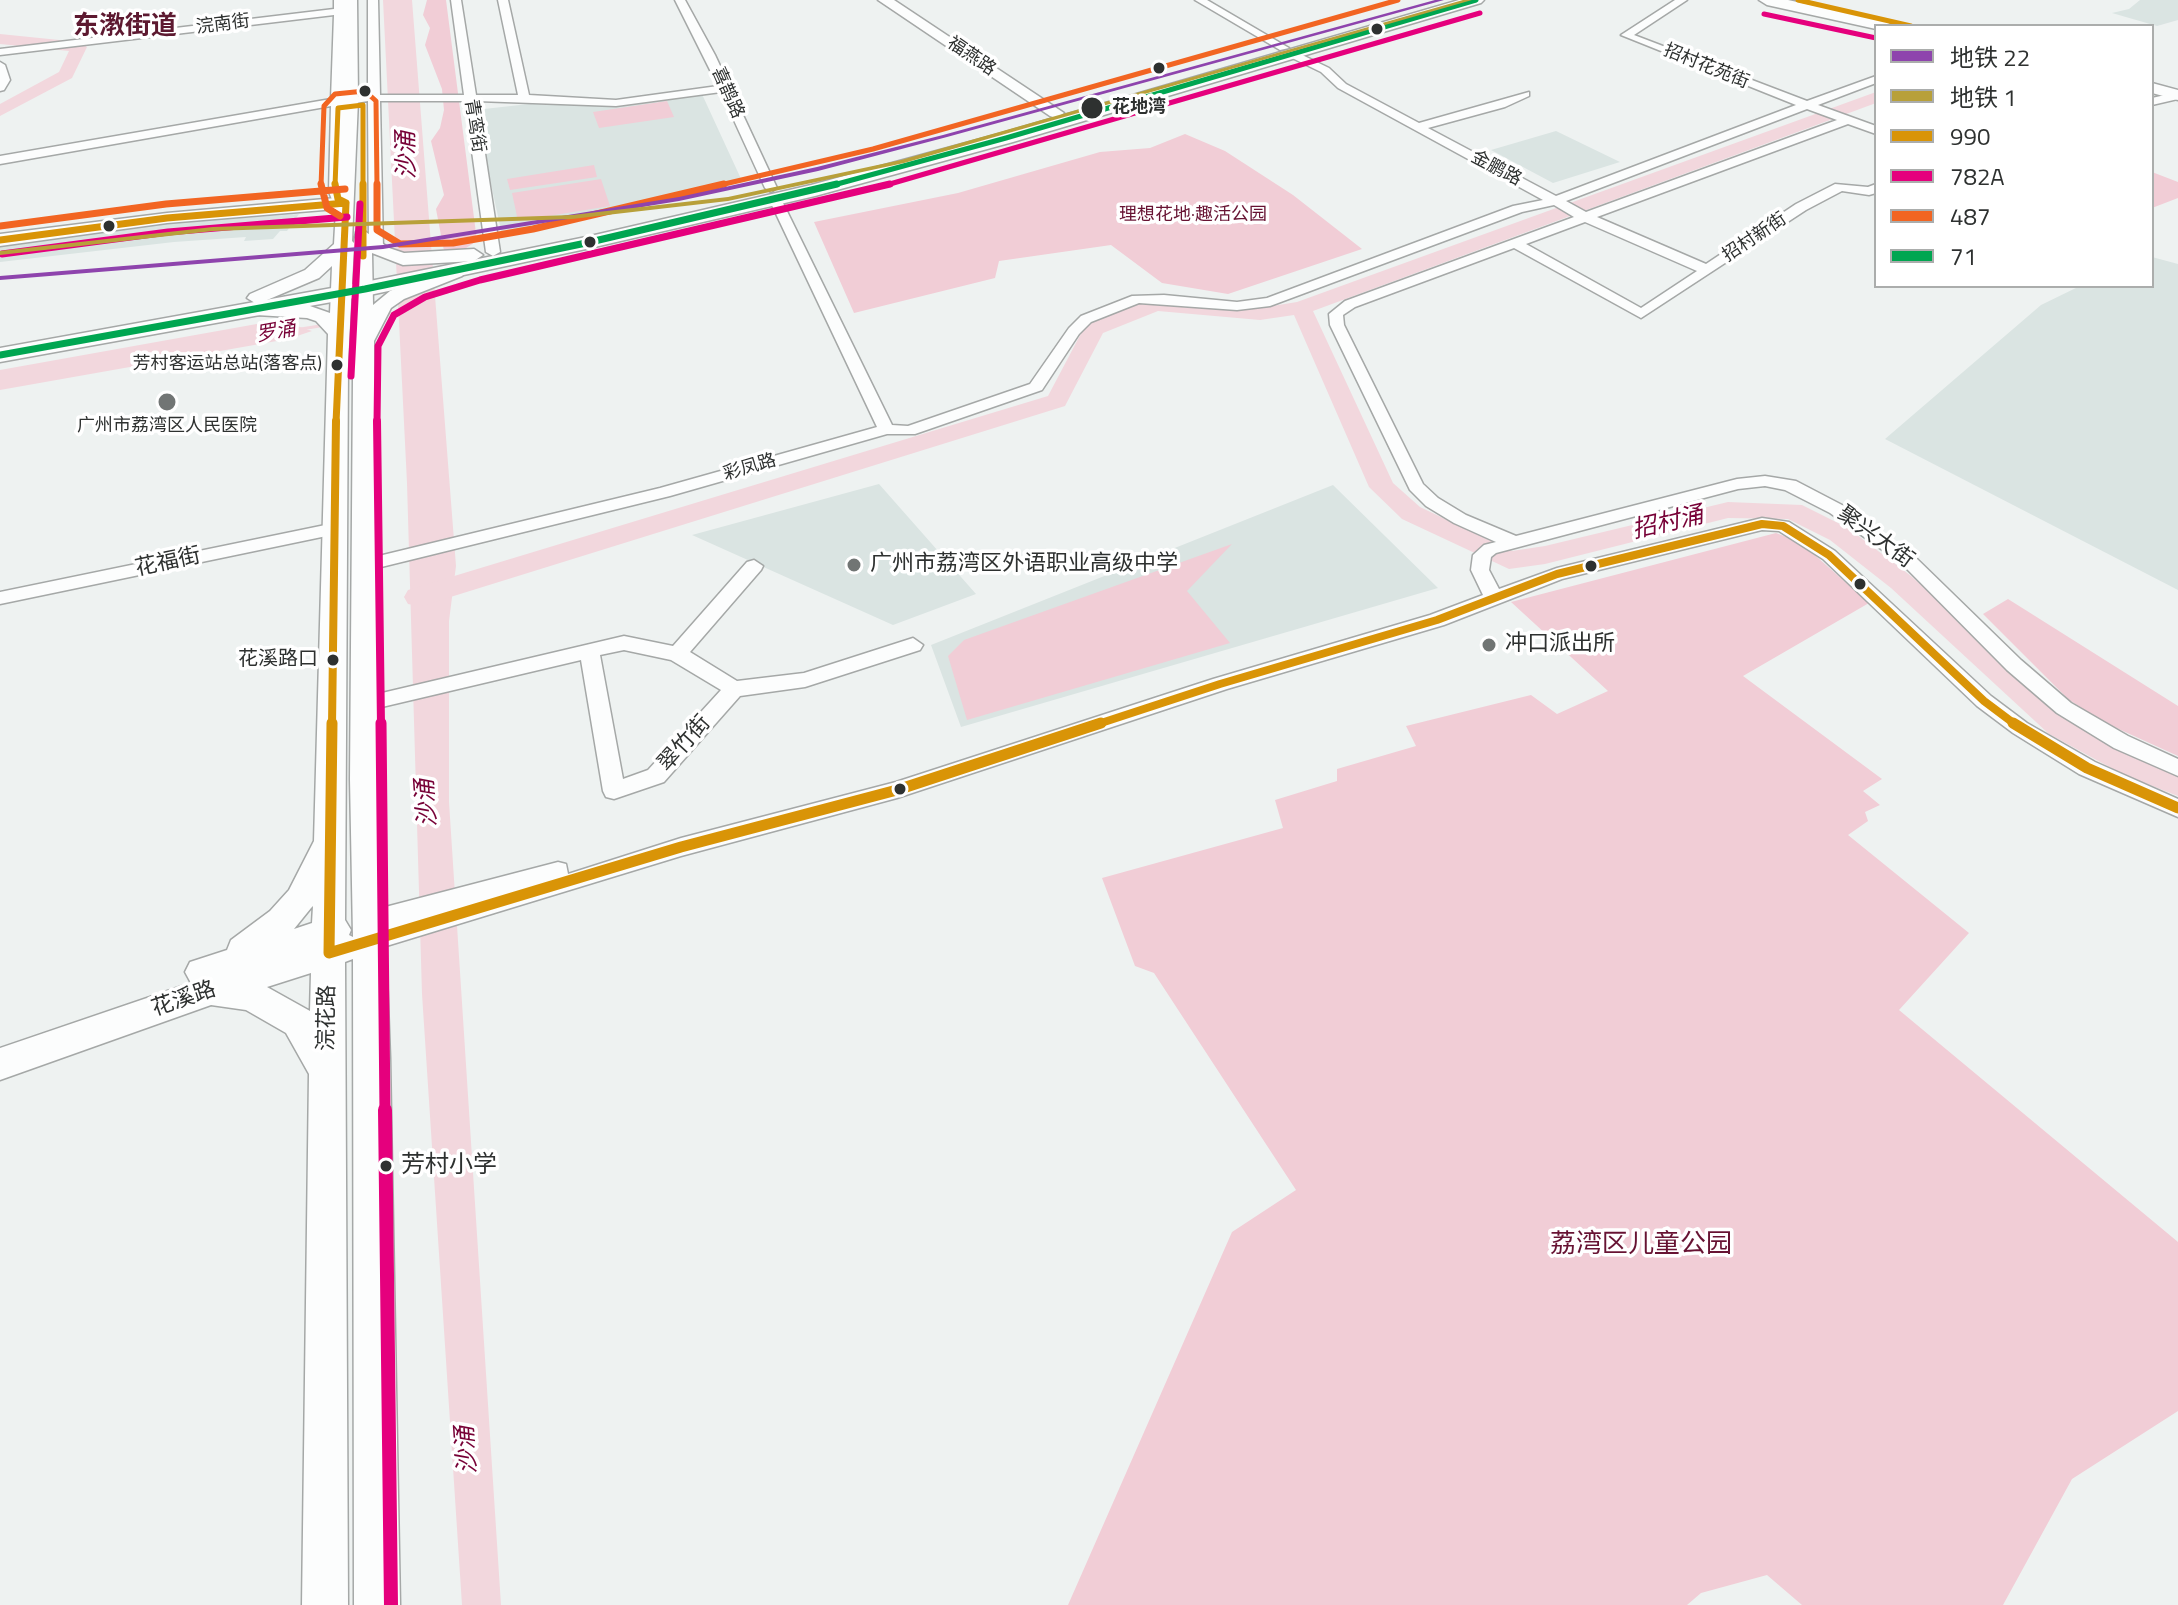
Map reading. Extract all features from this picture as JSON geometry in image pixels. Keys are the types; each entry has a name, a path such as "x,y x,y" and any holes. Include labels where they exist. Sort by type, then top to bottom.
{"main road":[{"name":"福燕路","path":"885,0 1062,111"},
{"name":"福燕路","path":"902,0 1062,111"},
{"path":"256,303 293,310 350,311 383,305 467,261 773,194 991,142 1449,0"},
{"path":"773,194 1062,111 1476,0"},
{"path":"1767,0 1876,24"},
{"path":"1798,0 1902,24"},
{"name":"浣花路","path":"325,1605 327,1076 335,529 350,311 375,252 345,36 359,4"},
{"name":"浣花路","path":"359,4 346,203 375,252"},
{"path":"0,240 167,218 346,203"},
{"path":"0,355 256,303 312,274 375,252 467,261"},
{"path":"350,311 375,252"},
{"path":"0,343 256,303 350,311"},
{"name":"浣花路","path":"350,311 365,565 365,704 385,926 377,1605"},
{"path":"327,1076 298,1022 276,1007 212,980 281,921 313,877 330,837"},
{"name":"花溪路","path":"0,1043 385,926"},
{"name":"花溪路","path":"0,1064 212,980"}],"street":[{"name":"青鸾街","path":"456,0 470,98 467,261"},
{"path":"503,0 524,98"},
{"name":"喜鹊路","path":"680,0 725,88 773,194"},
{"name":"金鹏路","path":"1200,0 1325,70 1342,86 1585,217 1707,270"},
{"name":"招村花苑街","path":"1682,0 1626,35 1874,129"},
{"name":"浣南街","path":"0,52 359,4"},
{"path":"0,88 4,80 0,64 26,48"},
{"name":"彩凤路","path":"365,565 664,492 886,429 909,431 1036,387 1074,331 1086,319 1137,299 1237,306 1270,302 1518,209 1558,202 1812,107 1874,80"},
{"path":"0,160 354,102 440,97 616,103 725,88"},
{"path":"1417,127 1501,105 1525,94"},
{"path":"1508,543 1432,502 1416,486 1337,325 1336,314 1350,304 1847,120"},
{"name":"招村新街","path":"1516,244 1641,314 1801,207 1840,187 1869,191 1874,189"},
{"path":"773,194 886,429"},
{"name":"聚兴大街","path":"1508,543 1752,481 1801,489 1861,525 1907,559 2014,665 2064,708 2121,742 2178,768"},
{"path":"385,926 897,790 1178,697 1437,620 1557,574 1749,527 1783,526 1829,555 2000,715 2087,768 2178,808"},
{"name":"花福街","path":"0,598 335,529"},
{"path":"1495,598 1482,578 1482,555 1508,543"},
{"path":"677,654 754,566"},
{"path":"365,704 624,643 677,654 734,689 805,680 913,645"},
{"name":"翠竹街","path":"589,651 614,791 656,776 734,689"}],"shaded area":[{"path":"2140,0 2178,0 2178,20 2157,26 2112,13 2129,9"},
{"path":"701,92 742,181 502,235 475,110 529,104 613,106"},
{"path":"1556,131 1620,162 1553,183 1491,150"},
{"path":"299,214 287,231 280,231 273,239 244,241 246,237 174,242 0,262 0,244 152,224"},
{"path":"2154,258 2178,264 2178,590 1885,439 2041,305 2076,288 2154,288"},
{"name":"广州市荔湾区外语职业高级中学","path":"879,484 976,594 893,625 692,535"},
{"path":"1333,485 1438,588 961,727 931,645"}],"green space":[{"path":"427,0 446,0 477,241 466,248 444,251 436,209 444,195 431,141 440,128 444,110 442,89 425,45 430,28 423,15"},
{"path":"667,101 674,117 599,128 593,112"},
{"name":"理想花地·趣活公园","path":"1185,134 1225,151 1293,195 1362,249 1228,294 1162,283 1111,245 999,261 995,278 854,313 814,222 958,193 1100,152 1150,148"},
{"path":"594,165 597,177 510,190 507,179"},
{"path":"2154,173 2178,182 2178,198 2154,207"},
{"path":"601,179 610,206 518,221 512,193"},
{"name":"荔湾区儿童公园","path":"1776,533 1800,542 1869,603 1743,676 1882,779 1863,791 1880,805 1865,812 1868,821 1848,835 1969,933 1899,1010 2178,1242 2178,1411 2072,1479 2003,1605 1802,1605 1767,1575 1701,1593 1687,1605 1068,1605 1232,1232 1296,1190 1154,973 1135,966 1102,878 1283,828 1275,800 1337,781 1337,769 1416,746 1406,726 1531,695 1557,714 1608,691 1511,602"},
{"path":"1232,544 1187,591 1230,643 967,720 948,656 964,640"},
{"path":"2008,599 2178,706 2178,756 2101,721 2068,699 1983,614"}],"water":[{"name":"沙涌","path":"383,0 412,0 456,566 449,621 449,802 501,1605 462,1605 422,994 407,483"},
{"path":"279,320 312,331 288,339 0,390 0,370"}],"waterway":[{"path":"0,39 79,47 66,75 0,111"},
{"path":"1301,308 1874,98"},
{"path":"418,597 1057,401 1094,329 1156,304 1260,314 1301,308"},
{"name":"招村涌","path":"1301,308 1382,487 1411,513 1509,560 1545,555 1728,510 1793,511 1839,534 1901,582 2060,726 2135,767 2178,784"},
{"name":"罗涌","path":"383,315 405,311"},
{"name":"罗涌","path":"301,329 326,325"}],"metro line":[{"name":"22","path":"0,278 383,247 679,199 818,169 945,136 1441,0"},
{"name":"1","path":"0,253 213,229 572,217 728,199 902,162 1469,0"}],"transit line":[{"name":"487","path":"340,216 327,208 321,193 324,106 335,94 365,91 376,101 377,230 400,244 453,243 533,229 873,149 1398,0"},
{"name":"71","path":"0,355 365,289 586,243 815,190 1006,138 1476,0"},
{"name":"990","path":"1798,0 1902,24"},
{"name":"782A","path":"391,1605 377,380 378,346 394,315 425,297 480,280 862,192 1480,13"},
{"name":"782A","path":"1764,14 1874,38"},
{"name":"990","path":"346,203 338,199 335,192 338,108 363,105 363,256"},
{"name":"487","path":"0,226 166,204 345,189"},
{"name":"990","path":"346,203 337,364 329,953 681,847 897,790 1220,684 1437,620 1557,574 1762,524 1783,526 1829,555 1984,701 2020,728 2087,768 2178,808"},
{"name":"990","path":"0,240 167,218 346,203"},
{"name":"782A","path":"351,376 360,204"},
{"name":"782A","path":"2,254 168,232 347,217"}],"place":[{"name":"花地湾","path":"1092,108"},
{"name":"芳村客运站总站(落客点)","path":"337,365"},
{"name":"广州市荔湾区人民医院","path":"167,402"},
{"name":"广州市荔湾区外语职业高级中学","path":"854,565"},
{"name":"冲口派出所","path":"1489,645"},
{"name":"花溪路口","path":"333,660"},
{"name":"芳村小学","path":"386,1166"}],"district":[{"name":"东漖街道","path":"125,28"}]}
